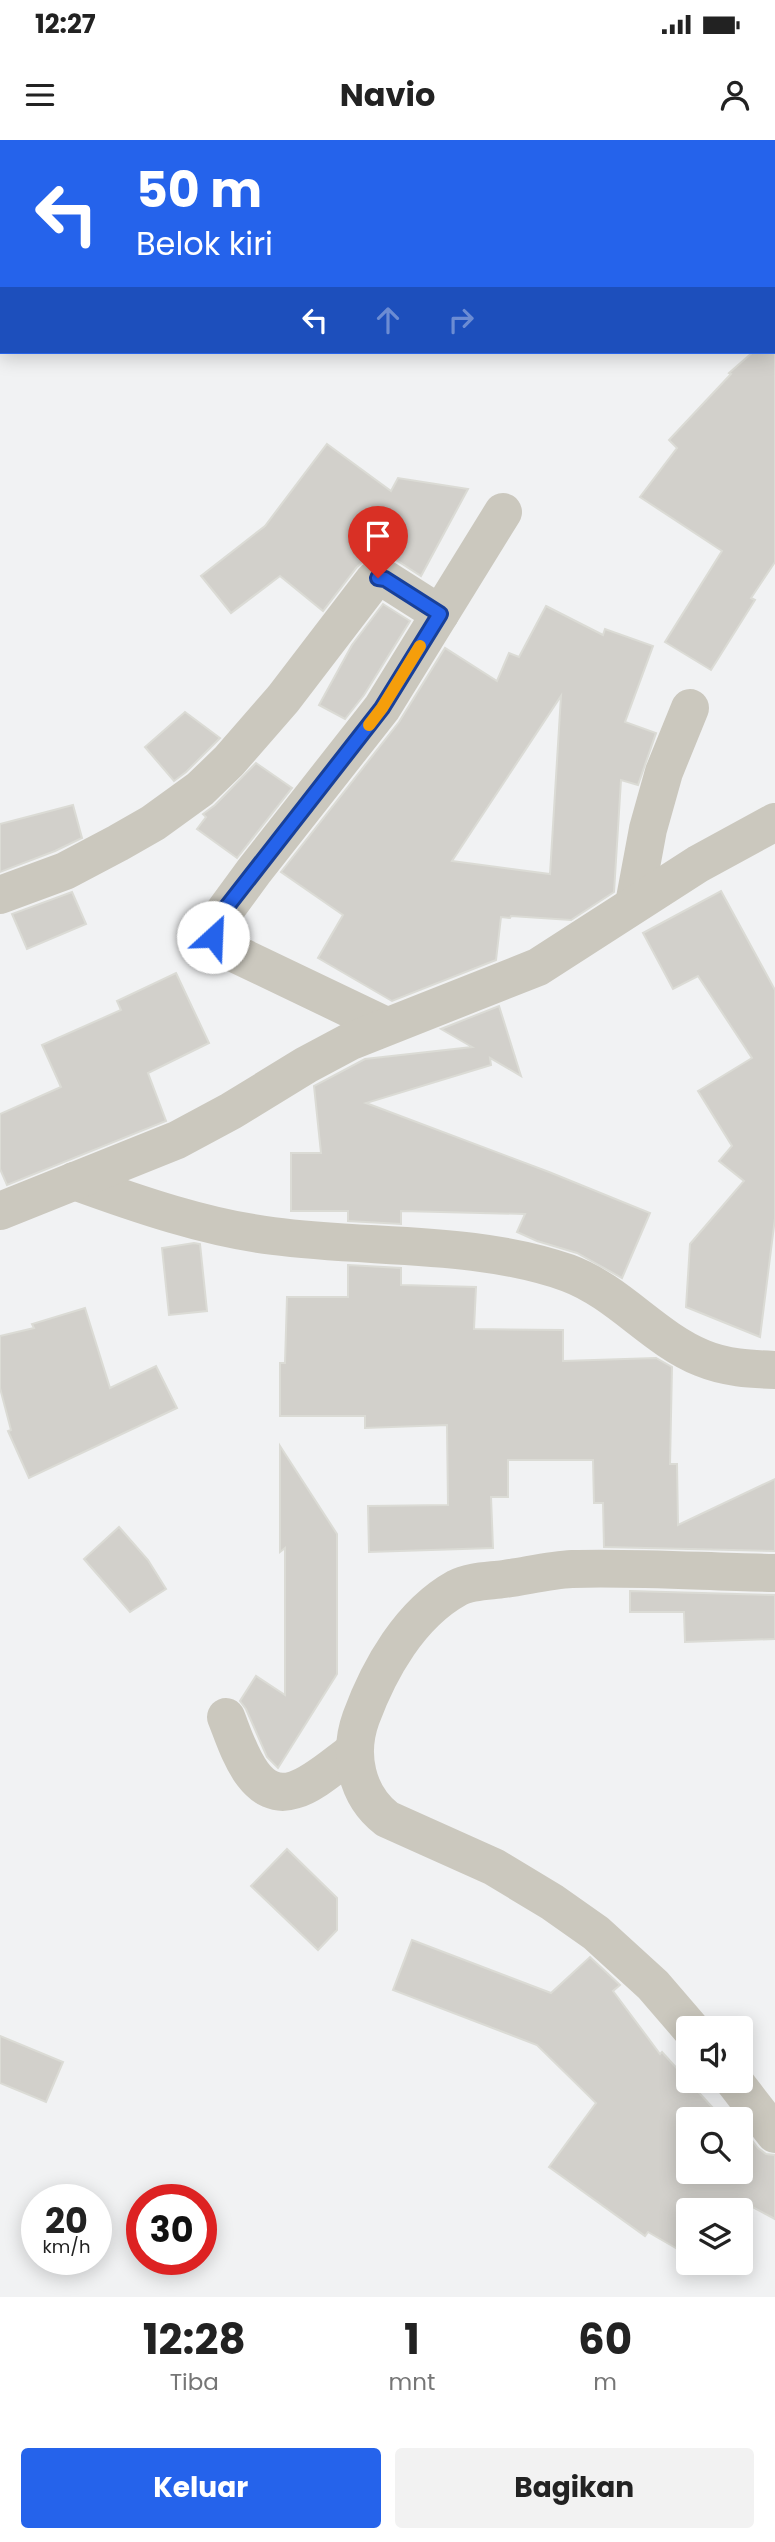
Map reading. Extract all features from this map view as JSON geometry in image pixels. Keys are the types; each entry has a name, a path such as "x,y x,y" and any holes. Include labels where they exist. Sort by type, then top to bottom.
{"street":[{"path":"386,1026 218,945 212,932 215,922 246,881 382,708 503,512"},
{"path":"0,895 65,871 118,844 200,789 229,761 283,699 373,580 385,579 440,614"},
{"path":"634,904 648,829 661,783 690,708"},
{"path":"0,1211 177,1140 351,1041 538,967 708,858 775,822"},
{"path":"74,1181 146,1207 271,1236 444,1249 537,1264 593,1284 699,1357 740,1368 775,1370"},
{"path":"680,2016 653,1984 596,1933 552,1902 494,1867 387,1819 376,1810 365,1795 358,1774 354,1751 356,1733 372,1688 407,1630 421,1614 459,1586 570,1569 775,1573"},
{"path":"226,1717 246,1762 258,1780 273,1791 293,1791 354,1751"},
{"path":"743,2093 775,2134"}],"building":[{"path":"751,354 775,354 775,562 751,598 755,600 711,670 665,642 722,551 640,497 677,448 669,440 731,374 729,373"},
{"path":"327,444 391,491 398,478 468,489 421,576 396,560 383,557 364,561 323,611 280,576 231,613 201,576 265,526"},
{"path":"383,604 410,621 364,695 345,719 319,705 352,645"},
{"path":"546,606 603,635 605,629 653,646 625,722 656,733 638,785 621,780 614,892 571,920 501,917 496,960 392,1001 318,958 343,915 281,872 399,722 445,648 497,681 509,653 519,657","holes":["561,696 550,874 452,861"]},
{"path":"185,712 220,738 174,781 145,747"},
{"path":"256,763 292,788 237,858 197,829 206,817 203,814"},
{"path":"73,805 82,838 0,872 0,824"},
{"path":"721,891 775,990 775,1218 760,1337 686,1307 690,1244 744,1181 719,1161 732,1146 698,1091 752,1058 698,976 673,989 643,933"},
{"path":"72,892 86,924 27,949 12,914"},
{"path":"176,973 209,1043 148,1073 166,1121 7,1185 0,1169 0,1114 61,1087 42,1045 121,1010 117,1001"},
{"path":"499,1006 521,1076 490,1058 491,1065 366,1103 650,1213 622,1278 577,1253 517,1232 525,1214 401,1211 401,1224 348,1221 348,1211 291,1211 291,1153 321,1153 314,1086 365,1059 472,1047 441,1029"},
{"path":"200,1244 207,1311 169,1315 162,1248"},
{"path":"348,1265 401,1268 401,1285 476,1287 474,1329 563,1330 563,1361 656,1358 672,1367 670,1464 677,1464 678,1525 775,1479 775,1551 604,1547 603,1503 594,1503 593,1460 508,1460 508,1497 491,1497 493,1548 369,1552 368,1506 448,1505 447,1425 365,1428 365,1416 280,1416 280,1363 285,1363 287,1297 348,1297"},
{"path":"85,1308 110,1388 156,1366 177,1408 29,1478 8,1431 11,1430 0,1388 0,1336 34,1328 32,1324"},
{"path":"280,1446 337,1534 337,1674 278,1768 267,1757 240,1701 256,1676 285,1695 285,1548 280,1552"},
{"path":"119,1527 148,1560 166,1589 130,1612 84,1559"},
{"path":"630,1591 775,1595 775,1639 685,1642 684,1612 630,1612"},
{"path":"287,1849 337,1898 337,1930 318,1950 251,1886"},
{"path":"412,1940 551,1993 590,1957 620,1985 613,1991 660,2054 662,2052 676,2067 676,2093 699,2093 712,2107 676,2107 676,2184 753,2184 753,2142 766,2154 775,2155 775,2219 753,2207 753,2198 676,2198 676,2248 648,2232 645,2236 549,2167 596,2103 537,2045 393,1990"},
{"path":"0,2036 63,2062 46,2102 0,2083"}],"slow traffic":[{"path":"369,725 420,646"}],"route":[{"path":"213,937 215,922 382,708 440,614 385,579 378,578"}]}
